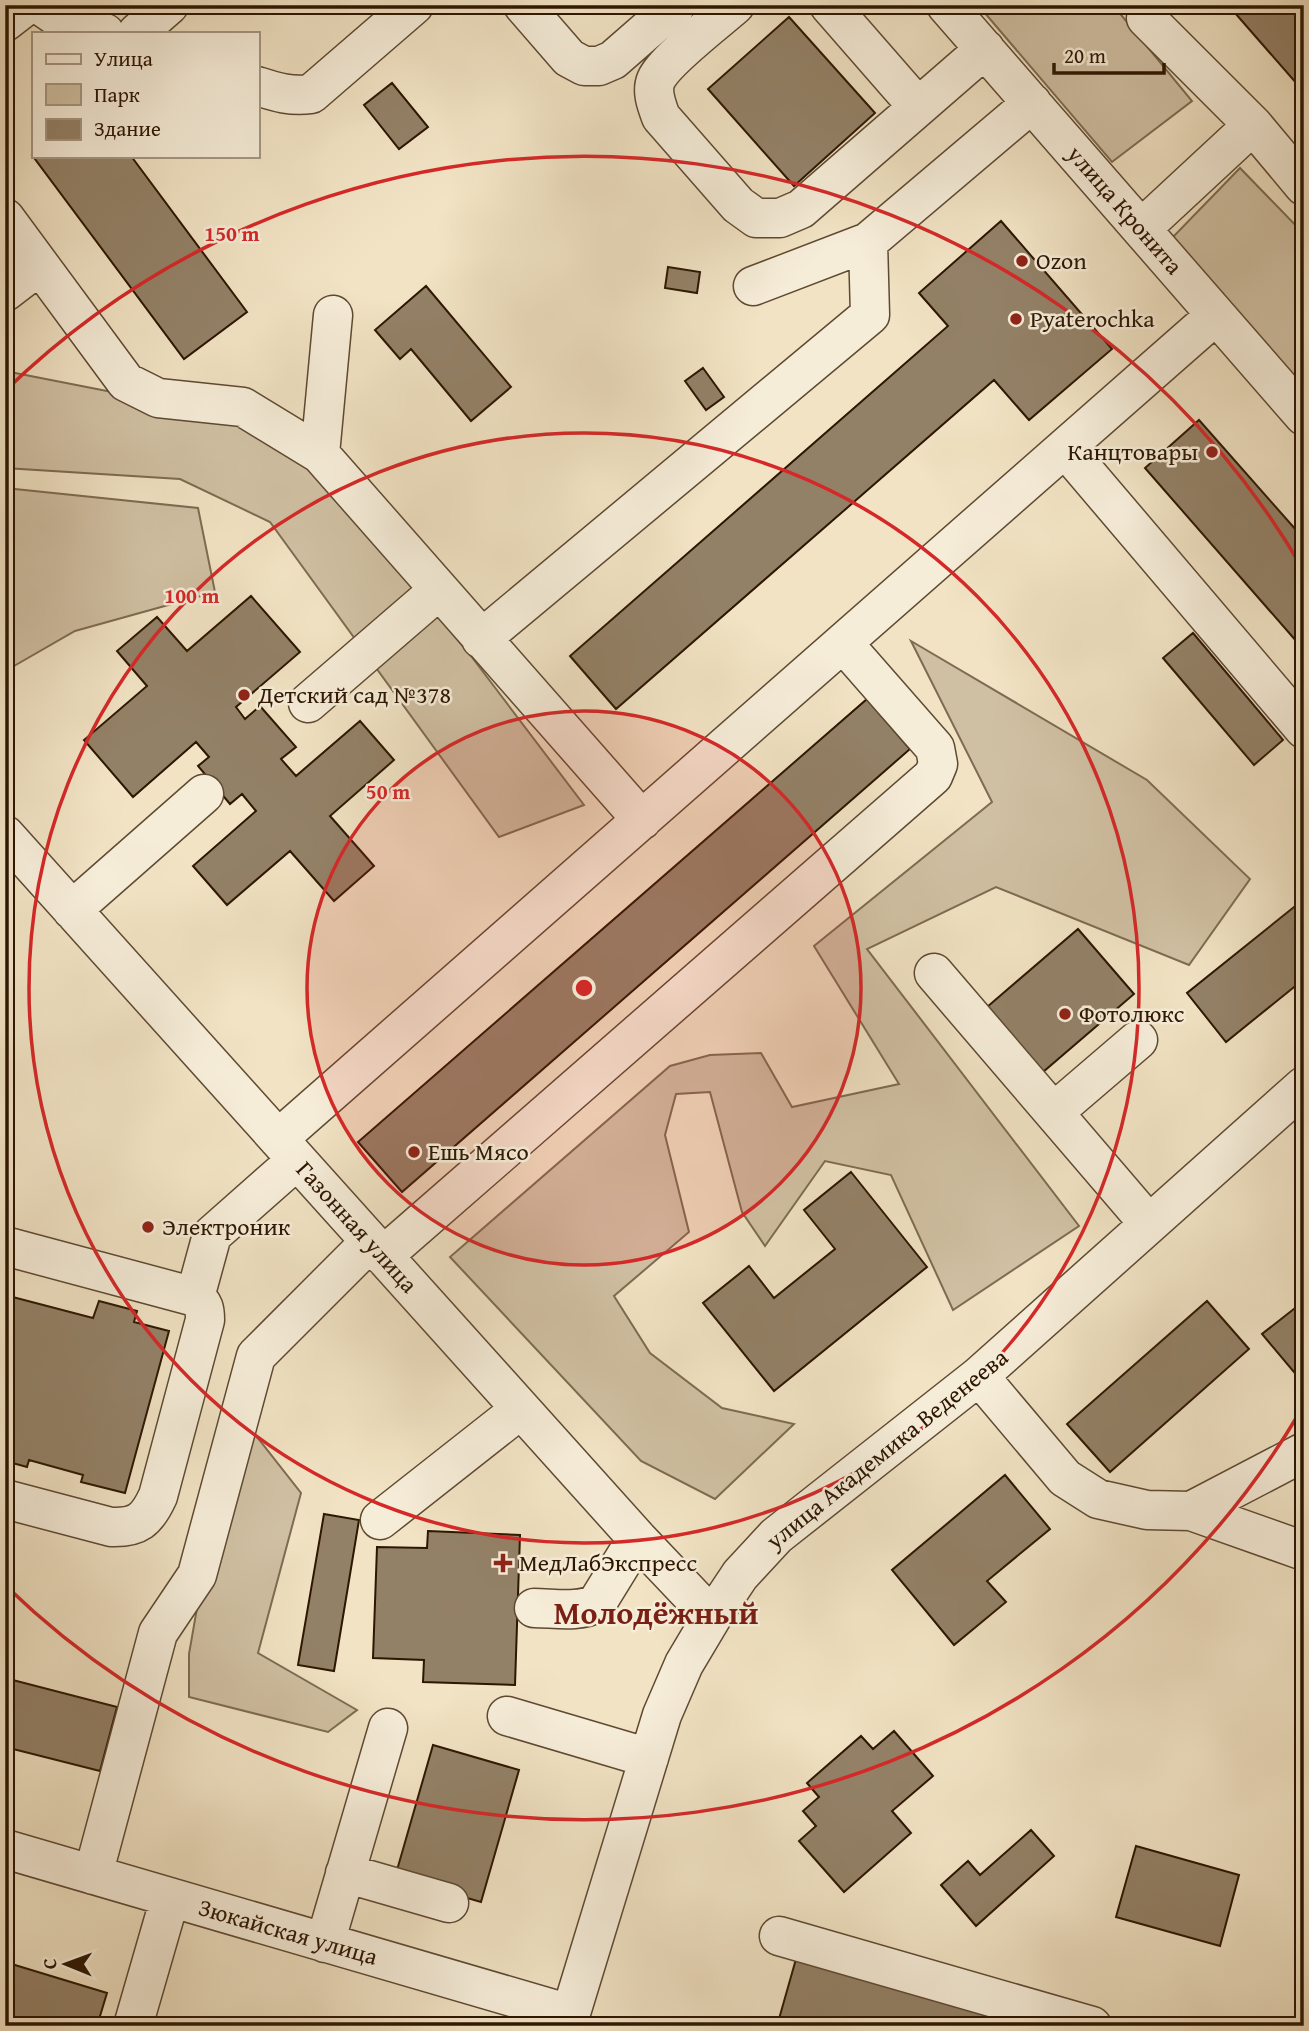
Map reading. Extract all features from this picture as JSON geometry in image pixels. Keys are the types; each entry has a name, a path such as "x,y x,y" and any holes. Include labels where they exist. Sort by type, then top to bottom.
{"street":[{"path":"5,22 27,5"},
{"path":"40,5 55,16 102,32"},
{"path":"138,32 169,5"},
{"path":"259,87 296,96 311,94 414,5"},
{"path":"523,5 569,58 584,66 598,66 613,60 676,5"},
{"path":"735,5 669,62 656,81 655,99 661,117 738,205 756,218 780,218 801,209 985,49"},
{"path":"830,5 918,107"},
{"name":"улица Кронита","path":"946,5 1304,416"},
{"path":"1152,5 1146,18 1253,125 1302,181"},
{"path":"753,286 868,242 1032,103"},
{"path":"1142,229 1253,125"},
{"path":"5,218 126,382 158,398 243,407 320,454 642,820"},
{"path":"481,639 870,315 868,242"},
{"path":"5,292 39,266"},
{"path":"320,454 333,315"},
{"path":"195,1297 212,1235 288,1150 642,820 1216,315"},
{"path":"1065,448 1304,729"},
{"path":"308,703 439,590"},
{"path":"93,1875 158,1633 197,1576 256,1356 377,1249 933,776 938,764 935,748 843,643"},
{"path":"72,909 205,794"},
{"name":"Газонная улица","path":"5,835 636,1538 712,1617"},
{"path":"934,973 1149,1224"},
{"path":"1054,1112 1138,1040"},
{"name":"улица Академика Веденеева","path":"568,2020 663,1715 679,1677 712,1617 740,1574 776,1536 979,1377 1304,1086"},
{"path":"5,1246 195,1297 202,1302 205,1311 205,1320 158,1496 150,1512 137,1524 111,1527 5,1499"},
{"path":"979,1377 1065,1478 1098,1499 1147,1510 1191,1511 1304,1551"},
{"path":"380,1520 521,1409"},
{"path":"1191,1511 1304,1452"},
{"path":"534,1608 588,1608 597,1603 636,1538"},
{"path":"507,1716 649,1758"},
{"path":"325,1943 388,1728"},
{"name":"Зюкайская улица","path":"5,1849 325,1943 568,2020"},
{"path":"345,1873 449,1903"},
{"path":"132,2026 170,1898"},
{"path":"779,1936 1092,2026"}],"green space":[{"path":"978,5 1113,5 1192,101 1112,162"},
{"path":"1240,168 1304,234 1304,388 1172,238"},
{"path":"5,371 280,425 471,656 584,805 499,837 270,522 180,479 5,468"},
{"path":"5,488 198,508 215,592 75,631 14,666 5,651"},
{"path":"911,641 1147,780 1250,879 1189,965 996,887 867,949 1079,1226 953,1310 891,1175 825,1161 765,1246 742,1212 710,1092 676,1094 665,1135 689,1232 614,1296 650,1353 722,1408 794,1424 715,1499 641,1461 450,1257 670,1066 710,1055 761,1053 792,1107 899,1084 814,946 992,802"},
{"path":"239,1414 301,1493 258,1653 357,1710 328,1732 189,1697 189,1654 212,1522"}],"building":[{"path":"1228,5 1304,5 1304,92"},
{"path":"789,17 875,113 794,186 708,89"},
{"path":"392,83 428,127 399,149 364,105"},
{"path":"34,158 132,158 247,312 184,359"},
{"path":"1001,221 1112,349 1029,420 994,380 616,709 570,656 948,326 919,293"},
{"path":"668,267 700,272 697,293 665,288"},
{"path":"426,286 511,387 471,421 411,349 400,359 375,330"},
{"path":"703,368 724,397 706,410 685,381"},
{"path":"1199,420 1304,539 1304,650 1145,468"},
{"path":"251,596 300,652 236,707 245,719 260,706 296,747 281,759 296,776 360,721 394,760 330,816 374,866 334,901 290,851 227,905 193,866 256,811 242,794 230,804 198,766 209,757 196,742 133,797 84,740 147,686 117,651 157,617 187,651"},
{"path":"1193,633 1283,740 1254,765 1163,658"},
{"path":"867,699 910,749 402,1192 358,1142"},
{"path":"1304,899 1304,979 1226,1042 1187,993"},
{"path":"1078,929 1134,994 1043,1072 987,1007"},
{"path":"851,1172 927,1267 774,1391 703,1303 749,1266 774,1298 835,1249 804,1210"},
{"path":"5,1295 93,1318 99,1301 137,1311 134,1322 169,1331 125,1493 81,1482 83,1475 29,1460 27,1467 5,1461"},
{"path":"1207,1301 1249,1349 1110,1472 1067,1424"},
{"path":"1304,1301 1304,1384 1262,1334"},
{"path":"1005,1475 1050,1529 987,1581 1006,1602 954,1645 892,1570"},
{"path":"324,1514 359,1520 334,1671 298,1665"},
{"path":"428,1531 520,1535 515,1685 423,1682 424,1660 373,1658 377,1547 427,1548"},
{"path":"5,1678 117,1707 100,1771 5,1747"},
{"path":"894,1731 933,1776 892,1811 911,1833 844,1892 799,1841 816,1826 803,1811 819,1797 807,1783 861,1736 873,1749"},
{"path":"433,1745 519,1770 481,1902 395,1877"},
{"path":"1031,1830 1054,1856 976,1926 941,1885 968,1861 980,1875"},
{"path":"1136,1846 1239,1875 1220,1946 1116,1917"},
{"path":"796,1959 1033,2026 777,2026"},
{"path":"5,1962 107,1993 97,2026 5,2026"}],"place":[{"name":"Ozon","path":"1022,261"},
{"name":"Pyaterochka","path":"1016,319"},
{"name":"Канцтовары","path":"1212,452"},
{"name":"Детский сад №378","path":"244,695"},
{"name":"Фотолюкс","path":"1065,1014"},
{"name":"Ешь Мясо","path":"414,1152"},
{"name":"Электроник","path":"148,1227"},
{"name":"МедЛабЭкспресс","path":"503,1563"}],"district":[{"name":"Молодёжный","path":"656,1613"}]}
